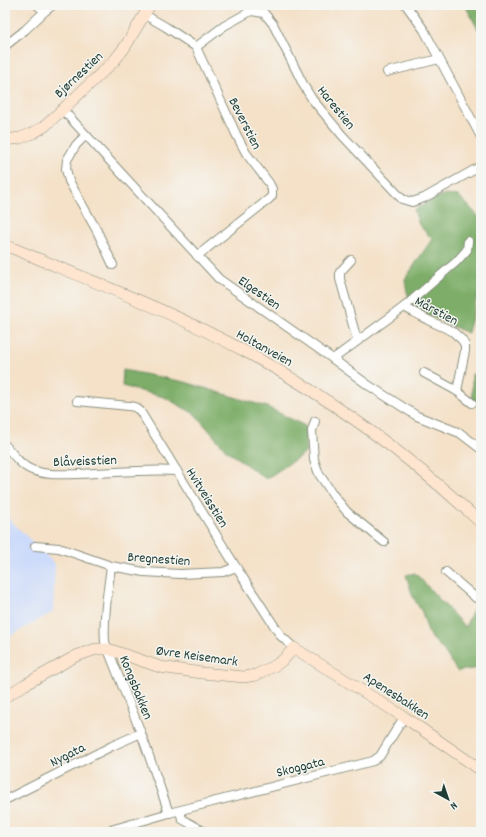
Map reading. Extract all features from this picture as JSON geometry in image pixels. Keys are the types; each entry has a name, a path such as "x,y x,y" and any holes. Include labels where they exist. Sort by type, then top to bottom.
{"main road":[{"name":"Bjørnestien","path":"5,140 20,138 45,126 114,61 125,47 148,10"},
{"name":"Holtanveien","path":"5,245 156,308 247,353 291,378 404,456 445,490 481,523"},
{"name":"Øvre Keisemark","path":"5,697 76,656 96,649 108,649 160,667 244,677 256,675 276,665 294,648"},
{"name":"Apenesbakken","path":"294,648 404,717 481,770"}],"street":[{"path":"37,5 45,11"},
{"path":"5,46 53,5"},
{"path":"406,5 424,30 481,137"},
{"path":"148,10 166,27 196,47"},
{"name":"Harestien","path":"196,47 224,26 251,11 264,13 273,24 312,99 342,135 402,198 412,202 424,198 481,166"},
{"name":"Beverstien","path":"196,47 246,153 272,189 272,196 269,199 197,256"},
{"path":"387,72 439,59"},
{"name":"Elgestien","path":"62,109 219,279 368,385 417,416 460,433 481,449"},
{"path":"86,135 76,145 66,160 66,169 69,181 97,231 113,265"},
{"path":"404,307 456,262 467,250 468,241"},
{"path":"351,260 340,272 340,279 357,340"},
{"name":"Mårstien","path":"333,359 404,307 452,331 462,340 465,345 465,351 457,391"},
{"path":"424,373 457,391 472,403"},
{"name":"Hvitveisstien","path":"76,401 129,406 135,407 140,411 236,567 281,636 294,648"},
{"path":"315,421 312,431 314,460 319,474 347,512 384,542"},
{"name":"Blåveisstien","path":"5,446 22,463 31,469 47,474 94,474 161,470 177,471"},
{"name":"Bregnestien","path":"35,546 59,548 111,566 144,572 180,574 223,572 236,567"},
{"name":"Kongsbakken","path":"111,566 106,607 104,634 105,642 141,733 169,813"},
{"path":"446,572 476,598 481,597"},
{"name":"Skoggata","path":"104,832 169,813 374,761 380,756 404,717"},
{"name":"Nygata","path":"5,800 141,733"},
{"path":"180,811 182,819 205,832"}],"shaded area":[{"path":"5,515 55,564 53,612 5,639"}],"green space":[{"path":"465,5 481,5 481,35"},
{"path":"442,195 459,196 481,219 481,293 478,293 468,333 446,324 414,307 411,303 406,288 405,279 432,239 419,225 414,210"},
{"path":"123,370 185,382 267,407 305,426 306,452 266,479 226,450 195,414 164,397 122,386"},
{"path":"472,374 481,376 481,403 472,399"},
{"path":"415,573 465,627 473,610 481,612 481,668 457,671 444,651 429,635 422,612 413,597 406,575"}]}
